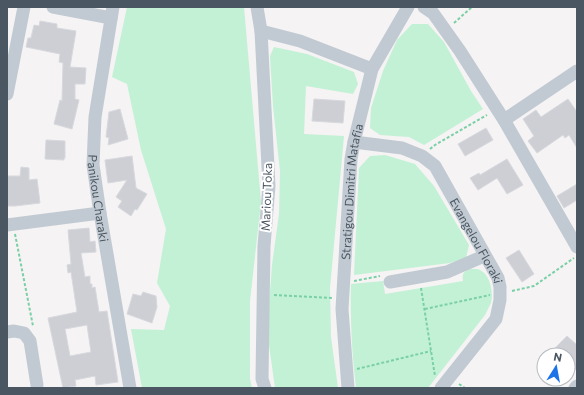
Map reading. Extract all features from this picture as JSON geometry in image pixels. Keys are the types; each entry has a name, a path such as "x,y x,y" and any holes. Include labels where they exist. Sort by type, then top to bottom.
{"street":[{"path":"7,94 24,7"},
{"path":"54,7 112,12"},
{"name":"Mariou Toka","path":"257,7 261,31 269,186 264,246 262,379 264,388"},
{"name":"Stratigou Dimitri Matafia","path":"348,388 342,298 351,159 372,69 408,7"},
{"path":"424,7 433,13 460,51 500,114 577,247"},
{"name":"Panikou Charaki","path":"112,12 95,117 93,165 130,388"},
{"path":"261,31 300,41 372,69"},
{"path":"500,114 576,73"},
{"name":"Evangelou Floraki","path":"354,142 402,148 422,156 435,166 484,256 498,278 500,300 496,319 438,384"},
{"path":"10,225 100,213"},
{"path":"390,282 447,272 484,256"},
{"path":"7,332 14,331 24,333 30,341 37,384"}],"path":[{"path":"446,31 472,7"},
{"path":"422,156 435,145 500,114"},
{"path":"10,225 34,333"},
{"path":"425,309 534,286 577,256"},
{"path":"343,283 385,275 390,282"},
{"path":"419,277 438,384"},
{"path":"263,294 342,298"},
{"path":"346,372 431,351"}],"green space":[{"path":"127,7 244,7 261,202 250,301 250,379 252,388 142,388 131,329 164,330 170,306 157,283 166,229 141,150 127,84 112,77"},
{"path":"412,24 428,24 444,42 471,91 483,109 424,145 409,137 380,135 370,128 371,108 383,71 397,40"},
{"path":"274,47 307,54 354,72 358,84 353,94 306,86 304,134 344,136 330,288 331,337 338,388 275,388 267,331 272,265 279,214 280,171 273,106 270,56"},
{"path":"385,155 415,164 434,186 469,245 466,258 450,263 354,275 359,168 370,156"},
{"path":"470,269 477,269 481,271 488,278 492,293 491,303 485,315 428,388 356,388 353,362 351,284 383,281 385,294 463,281 464,274"}],"building":[{"path":"40,21 57,24 57,28 76,31 70,67 86,68 85,84 75,84 75,99 79,100 72,129 54,124 60,100 62,101 63,63 59,62 60,54 26,47 28,38 31,38 34,25 39,26"},
{"path":"314,99 345,101 343,123 312,121"},
{"path":"568,99 577,112 577,148 569,135 565,138 563,135 537,153 528,141 534,136 523,119 536,110 541,117"},
{"path":"120,109 128,139 108,145 109,138 106,137 109,112"},
{"path":"486,128 493,140 465,156 458,144"},
{"path":"46,140 65,141 64,160 45,159"},
{"path":"132,156 136,188 147,194 137,210 135,209 131,216 118,207 122,201 116,197 127,180 108,183 105,160"},
{"path":"507,159 523,185 507,194 497,178 478,190 470,178 479,173 480,175"},
{"path":"21,167 29,168 29,180 37,179 40,203 7,206 7,176 20,176"},
{"path":"577,184 577,200 564,208 557,196"},
{"path":"89,228 90,242 95,241 96,252 81,253 85,277 90,276 90,284 92,284 92,288 95,287 99,312 107,311 118,382 96,385 95,376 75,380 76,386 63,388 48,318 77,312 71,272 68,273 67,265 71,264 68,230","holes":["87,325 91,352 70,356 65,329"]},
{"path":"519,250 534,274 522,282 506,258"},
{"path":"143,292 156,296 157,307 152,323 127,314 133,294 141,296"},
{"path":"567,336 577,345 576,369 576,347 556,347"}]}
